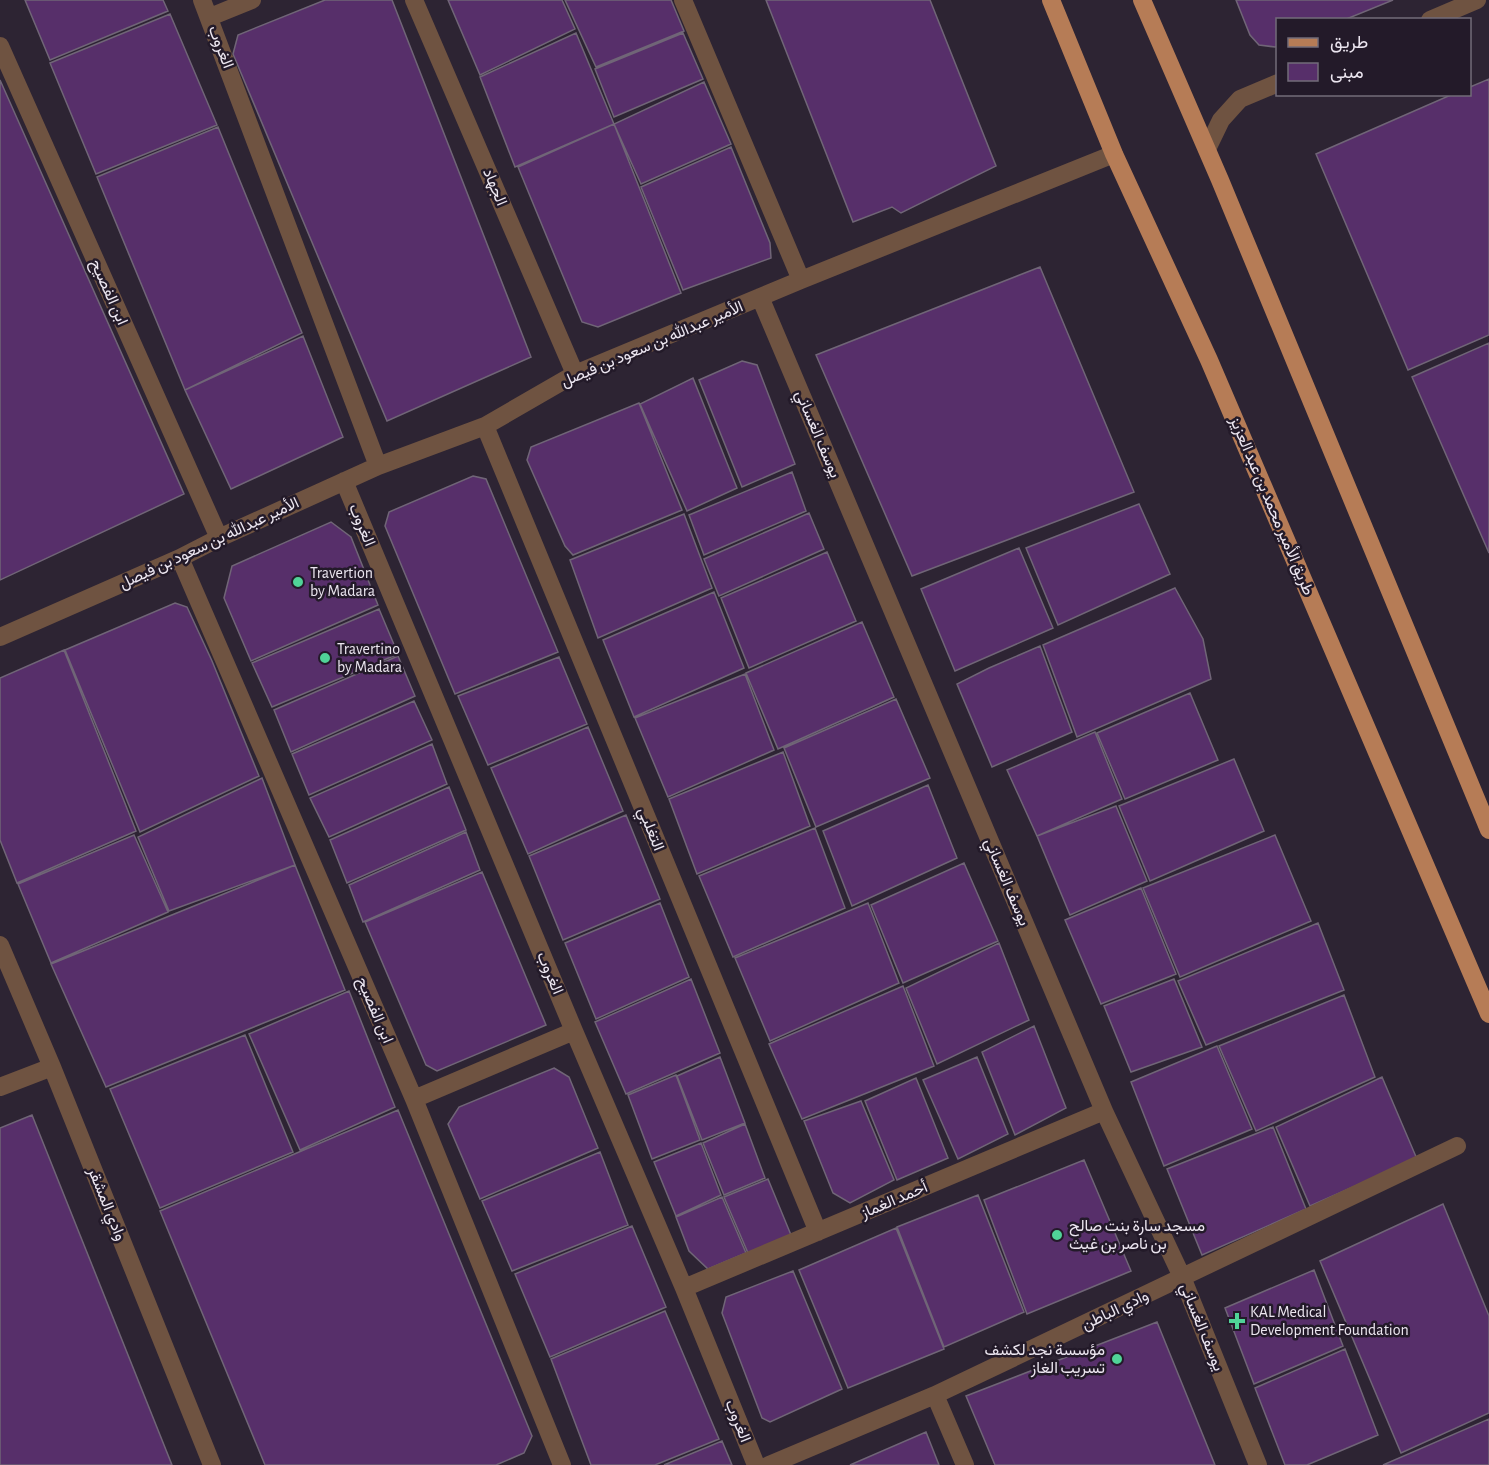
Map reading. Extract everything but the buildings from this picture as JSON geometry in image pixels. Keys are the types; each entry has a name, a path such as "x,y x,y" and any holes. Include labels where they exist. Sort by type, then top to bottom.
{"main road":[{"name":"طريق الأمير محمد بن عبد العزيز","path":"1051,0 1114,154 1209,360 1489,1014"},
{"path":"1142,0 1207,149 1489,831"}],"street":[{"name":"الغروب","path":"202,0 378,466"},
{"path":"210,17 252,0"},
{"name":"الجهاد","path":"414,0 575,374"},
{"path":"683,0 801,280"},
{"path":"1435,18 1477,0"},
{"name":"ابن الفصيح","path":"2,55 219,538"},
{"path":"1207,149 1221,120 1240,99 1276,84"},
{"name":"الأمير عبدالله بن سعود بن فيصل","path":"0,637 180,558 378,466 485,426 575,374 1114,154"},
{"name":"يوسف الغساني","path":"760,297 1104,1111 1182,1277 1258,1465"},
{"name":"التغلبي","path":"485,426 818,1232"},
{"name":"الغروب","path":"344,481 684,1288 756,1465"},
{"name":"ابن الفصيح","path":"180,558 414,1099 556,1463"},
{"name":"وادي المشقر","path":"0,945 52,1066 212,1465"},
{"path":"414,1099 574,1031"},
{"path":"0,1087 52,1066"},
{"name":"أحمد الغماز","path":"684,1288 1104,1111"},
{"name":"وادي الباطن","path":"769,1465 935,1395 1457,1146"},
{"path":"935,1395 965,1465"}],"place":[{"name":"Travertion by Madara","path":"298,582"},
{"name":"Travertino by Madara","path":"325,658"},
{"name":"مسجد سارة بنت صالح بن ناصر بن غيث","path":"1057,1235"},
{"name":"KAL Medical Development Foundation","path":"1237,1321"},
{"name":"مؤسسة نجد لكشف تسريب الغاز","path":"1117,1359"}]}
